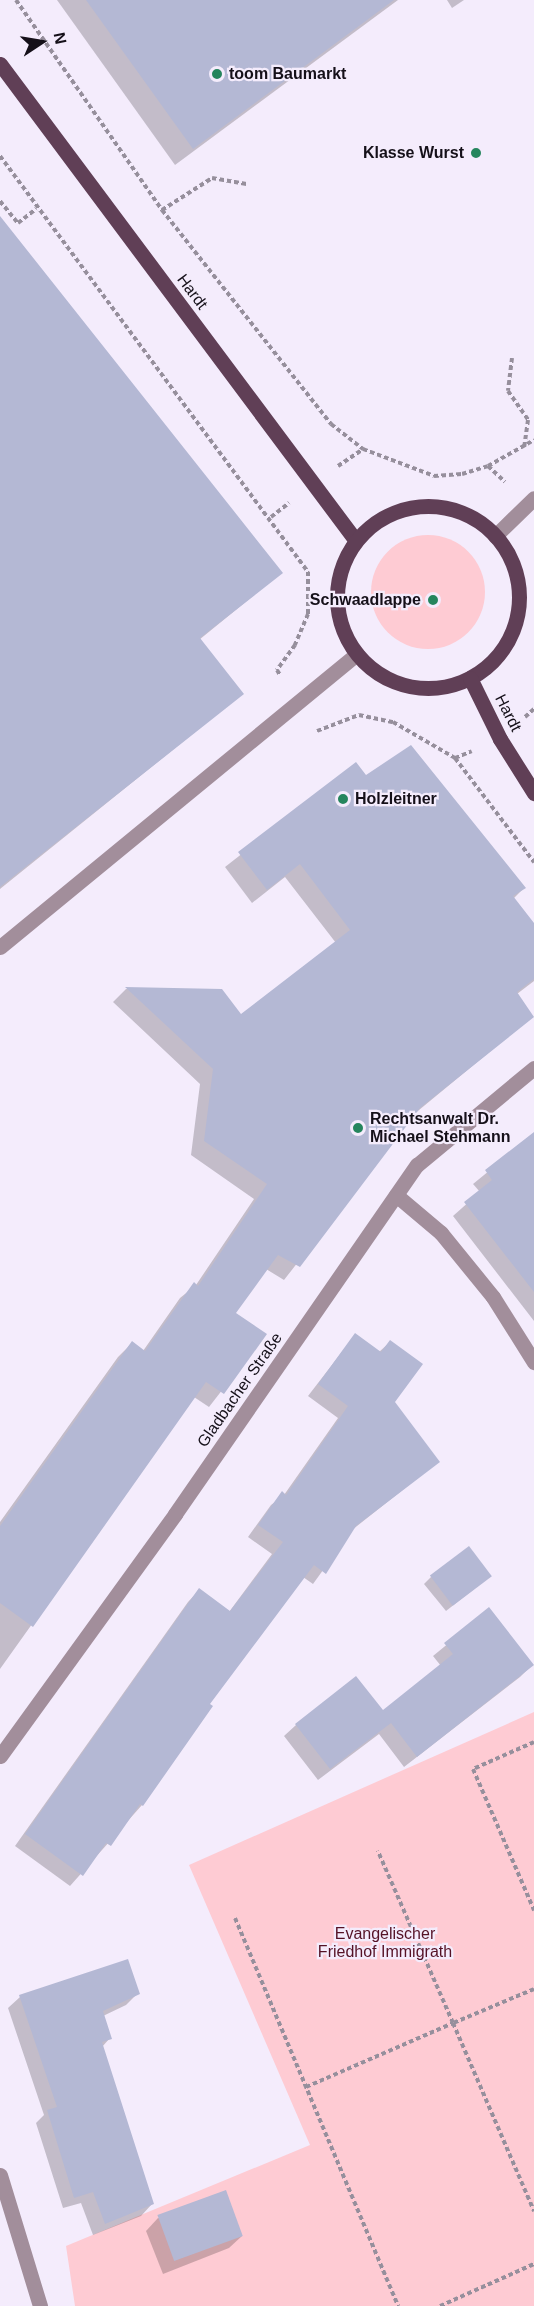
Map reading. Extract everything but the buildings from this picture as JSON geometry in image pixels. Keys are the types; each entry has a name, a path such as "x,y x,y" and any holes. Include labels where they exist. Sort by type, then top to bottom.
{"main road":[{"name":"Hardt","path":"0,64 357,541"},
{"path":"425,506 464,513 495,536 511,559 519,586 518,613 510,639 493,662 471,678 447,686 422,688 398,683 375,671 357,654 339,618 337,597 346,558 357,541 387,515 425,506"},
{"name":"Hardt","path":"471,678 500,739 534,793"}],"street":[{"path":"495,536 532,501"},
{"path":"0,947 357,654"},
{"name":"Gladbacher Straße","path":"0,1756 176,1514 417,1165 534,1068"},
{"path":"396,1195 441,1233 486,1288 534,1362"},
{"path":"0,2175 40,2306"}],"path":[{"path":"16,0 162,210 331,424 363,449 434,476 462,474 488,466 524,448 534,440"},
{"path":"0,156 36,209 308,572 308,614 296,645 277,670 296,705 318,732 359,715 370,717 393,722 455,758 534,862"},
{"path":"162,210 212,178 246,184"},
{"path":"0,201 18,223 36,209"},
{"path":"512,358 508,391 528,420 524,448"},
{"path":"313,484 363,449"},
{"path":"488,466 532,501"},
{"path":"455,758 500,739"},
{"path":"534,1742 473,1768 534,1910"},
{"path":"378,1851 534,2211"},
{"path":"235,1918 398,2306"},
{"path":"306,2087 534,1989"},
{"path":"440,2306 534,2264"}],"green space":[{"path":"428,535 450,539 460,544 476,560 481,570 485,592 481,614 476,624 460,640 450,645 428,649 406,645 396,640 380,624 375,614 371,592 375,570 380,560 396,544 406,539"},
{"name":"Evangelischer Friedhof Immigrath","path":"534,1712 534,2306 75,2306 66,2246 310,2145 189,1865"}],"place":[{"name":"toom Baumarkt","path":"217,74"},
{"name":"Klasse Wurst","path":"476,153"},
{"name":"Schwaadlappe","path":"433,600"},
{"name":"Holzleitner","path":"343,799"},
{"name":"Rechtsanwalt Dr. Michael Stehmann","path":"358,1128"}]}
